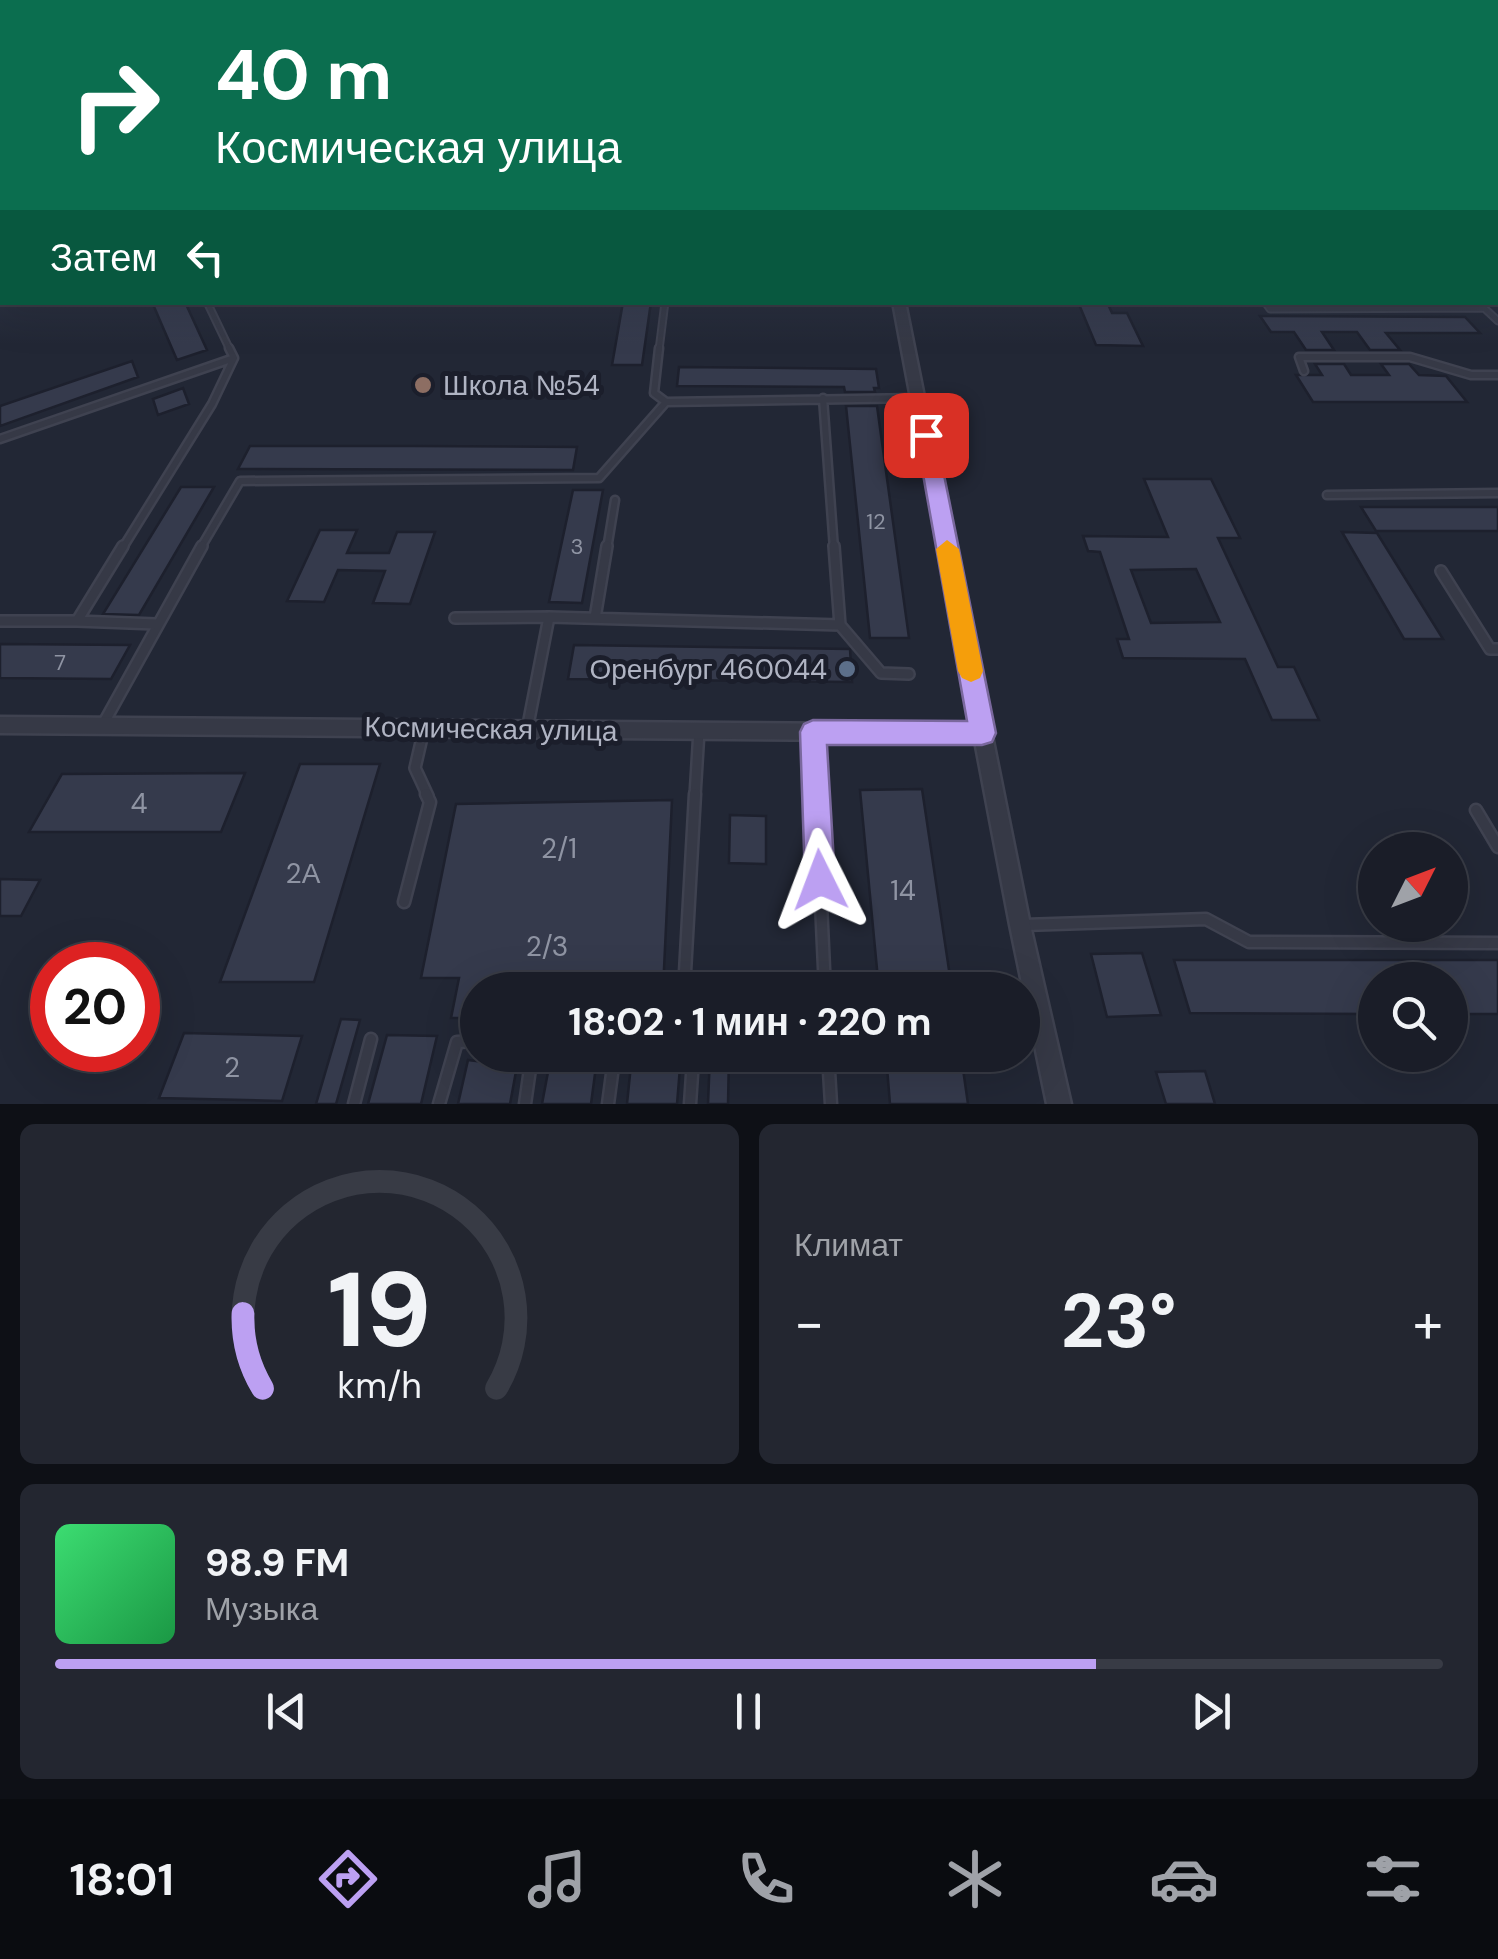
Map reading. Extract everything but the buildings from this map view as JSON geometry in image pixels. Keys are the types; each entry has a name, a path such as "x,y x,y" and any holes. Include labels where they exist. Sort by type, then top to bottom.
{"street":[{"path":"900,305 1058,1104"},
{"name":"Космическая улица","path":"0,725 982,733"}],"lane":[{"path":"208,305 234,358"},
{"path":"665,305 654,393 666,402 919,398"},
{"path":"1267,305 1270,309 1482,305 1498,322"},
{"path":"1304,371 1299,357 1410,358 1472,376 1498,376"},
{"path":"0,438 234,358"},
{"path":"77,621 212,404 234,358"},
{"path":"822,398 840,625 881,673 908,674"},
{"path":"102,726 156,624 240,481 599,478 666,402"},
{"path":"1327,495 1498,492"},
{"path":"596,618 614,500"},
{"path":"1441,571 1490,649 1498,649"},
{"path":"527,730 549,617"},
{"path":"455,618 840,625"},
{"path":"0,621 156,624"},
{"path":"404,902 430,802 415,768 424,729"},
{"path":"685,972 700,731"},
{"path":"813,732 824,972"},
{"path":"1476,810 1498,847"},
{"path":"1020,925 1206,919 1249,942 1498,944"},
{"path":"354,1104 372,1039"},
{"path":"439,1104 460,1042"},
{"path":"525,1104 530,1072"},
{"path":"608,1104 612,1072"},
{"path":"690,1104 692,1072"},
{"path":"829,1072 830,1104"}],"slow traffic":[{"path":"947,549 971,671"}],"place":[{"name":"Школа №54","path":"423,385"},
{"name":"Оренбург 460044","path":"847,669"}],"route":[{"path":"820,880 813,732 982,733 926,435"}]}
